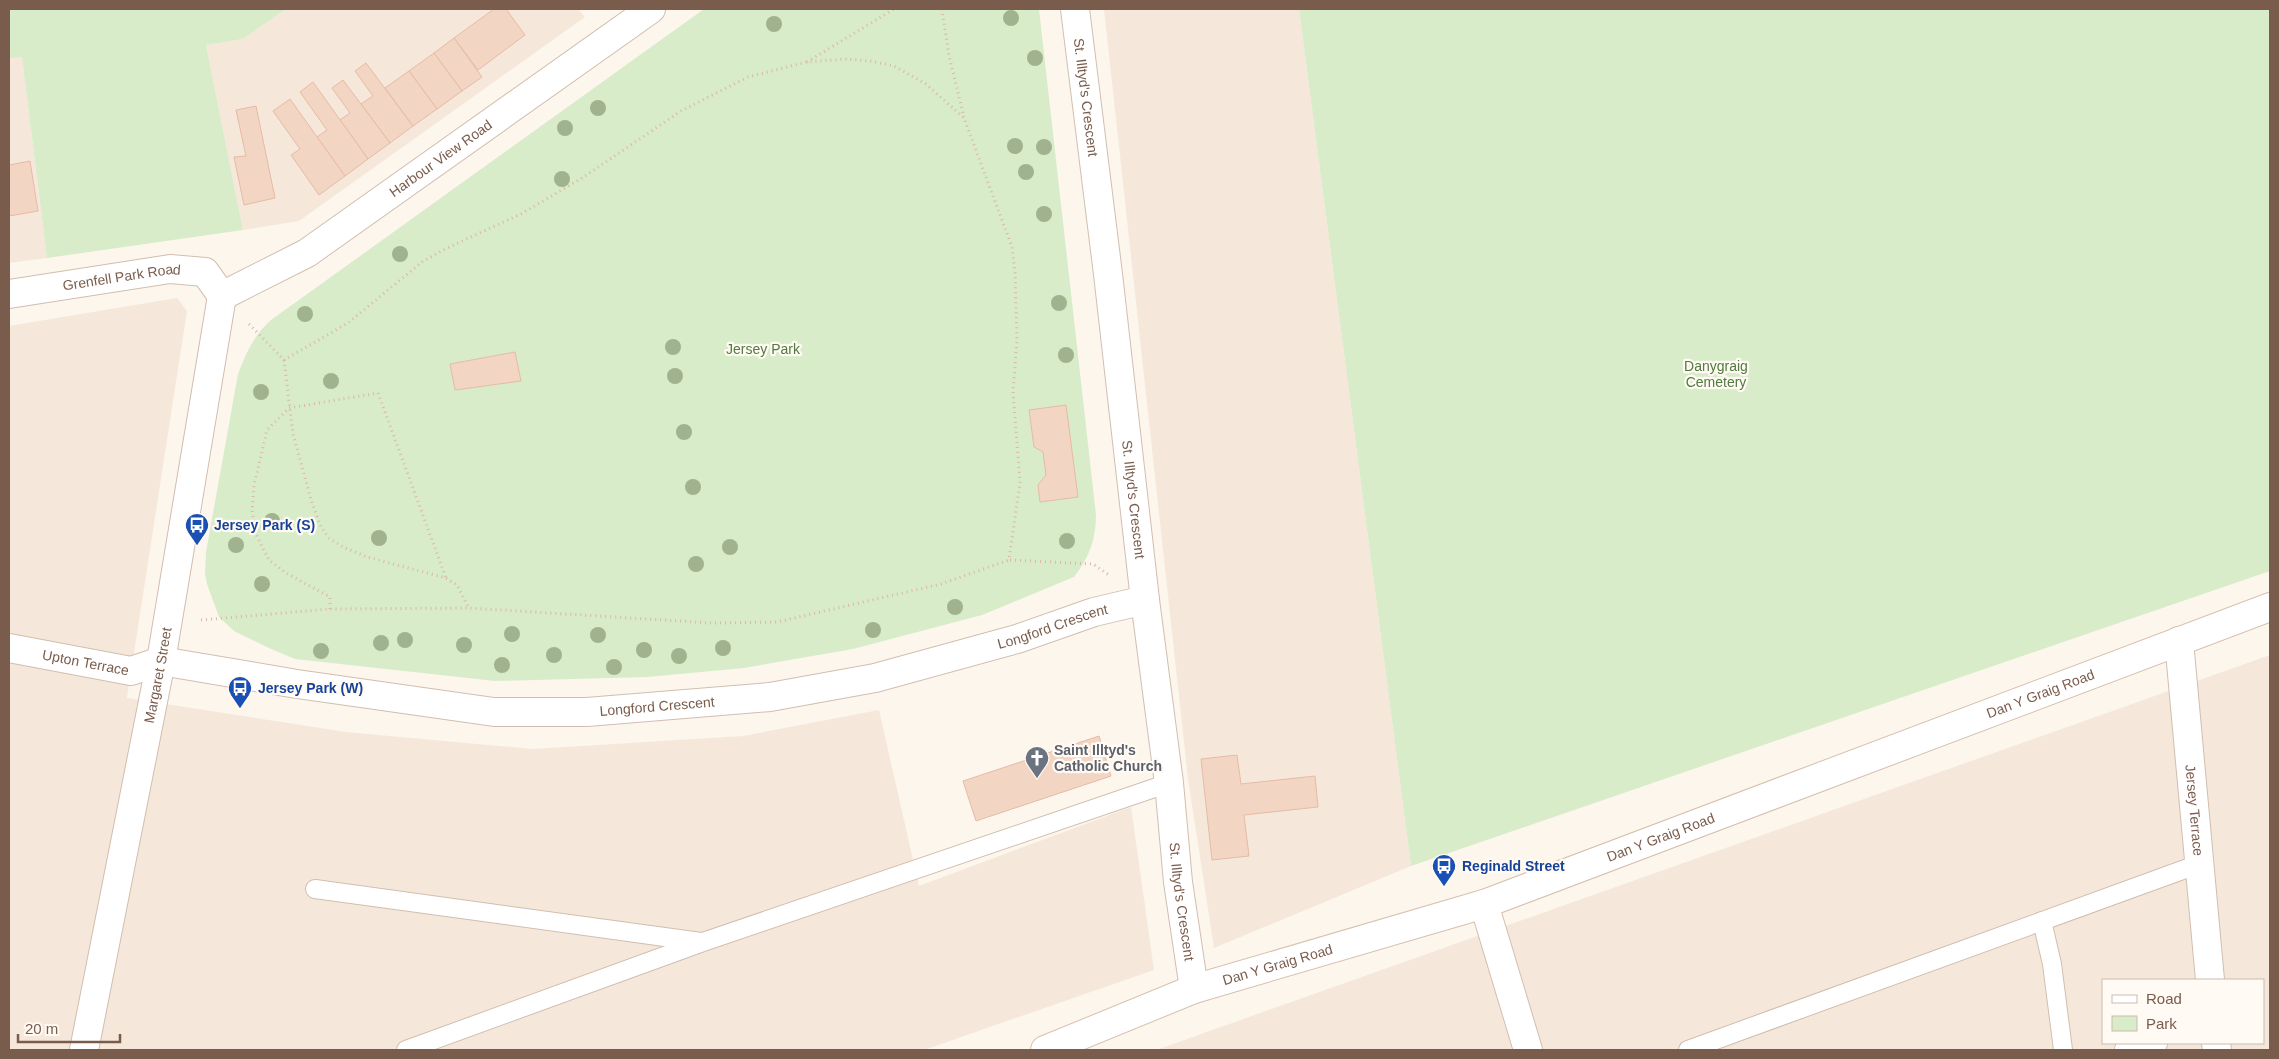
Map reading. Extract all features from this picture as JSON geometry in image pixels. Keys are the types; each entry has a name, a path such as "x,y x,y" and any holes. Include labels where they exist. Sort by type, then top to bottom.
{"street":[{"name":"Harbour View Road","path":"222,296 307,253 651,9"},
{"name":"St. Illtyd's Crescent","path":"1074,9 1108,274 1145,600 1169,783 1178,882 1194,989"},
{"name":"Grenfell Park Road","path":"9,294 170,269 205,272 222,296"},
{"name":"Margaret Street","path":"84,1050 168,624 222,296"},
{"name":"Longford Crescent","path":"161,661 297,684 494,712 587,712 770,697 875,678 1017,639 1094,612 1145,600"},
{"name":"Dan Y Graig Road","path":"1045,1050 1194,989 1484,904 2270,607"},
{"name":"Jersey Terrace","path":"2179,641 2210,979"},
{"name":"Upton Terrace","path":"9,648 131,671 161,661"},
{"path":"1484,904 1528,1050"},
{"path":"2130,1050 2149,1044"}],"lane":[{"path":"406,1050 703,942 1169,783"},
{"path":"1688,1050 2199,864"},
{"path":"315,889 703,942"},
{"path":"2042,921 2052,964 2063,1050"}],"path":[{"path":"806,62 894,9"},
{"path":"942,9 948,56 964,118 1012,247 1015,273 1017,341 1013,391 1020,482 1009,560"},
{"path":"284,360 348,323 422,262 539,204 582,178 681,111 748,77 806,62 870,61 894,66 926,84 964,118"},
{"path":"222,296 284,360 293,434 321,528 329,538 343,547 367,557 446,578 456,585 469,608"},
{"path":"330,609 330,597 286,573 269,560 255,532 252,510 254,485 267,430 289,408 378,393 446,578"},
{"path":"168,624 220,617 330,609 469,608 712,623 777,622 941,584 1009,560 1093,564 1145,600"}],"shaded area":[{"path":"286,9 578,9 585,17 299,221 243,230 206,45 243,39"},
{"path":"1104,9 1299,9 1411,866 1214,948 1188,779"},
{"path":"22,56 47,258 9,263 9,58"},
{"path":"177,298 187,311 127,698 346,732 533,749 743,736 879,710 919,886 1131,807 1154,970 924,1050 9,1050 9,326"},
{"path":"2270,655 2270,1050 1156,1050"}],"green space":[{"path":"9,9 286,9 243,39 206,45 243,230 47,258 22,57 9,58"},
{"name":"Jersey Park","path":"704,9 1039,9 1096,515 1095,532 1091,548 1084,563 1074,577 982,615 853,649 744,668 647,677 495,681 295,659 234,631 219,617 207,584 205,573 206,552 238,374 255,338 271,320"},
{"name":"Danygraig Cemetery","path":"1299,9 2270,9 2270,571 1411,866"}],"building":[{"path":"494,9 506,9 525,35 478,70 454,38"},
{"path":"454,38 482,77 462,91 434,53"},
{"path":"434,53 462,91 437,109 409,71"},
{"path":"366,63 413,126 390,143 361,104 373,96 355,71"},
{"path":"409,71 437,109 413,126 385,88"},
{"path":"343,80 390,143 368,159 340,120 350,113 332,88"},
{"path":"313,82 368,159 345,176 317,137 327,130 300,92"},
{"path":"290,99 345,176 319,195 291,155 300,149 273,111"},
{"path":"256,106 275,198 244,205 234,157 246,156 236,110"},
{"path":"30,161 38,211 9,216 9,165"},
{"path":"515,352 521,381 455,390 450,364"},
{"path":"1066,405 1078,497 1040,502 1038,485 1046,475 1043,452 1034,447 1029,410"},
{"name":"Saint Illtyd's Catholic Church","path":"1099,736 1111,776 976,821 963,781"},
{"path":"1237,755 1241,784 1315,776 1318,807 1244,815 1249,856 1212,860 1201,759"}],"place":[{"name":"Jersey Park (S)","path":"197,546"},
{"name":"Jersey Park (W)","path":"240,709"},
{"name":"Saint Illtyd's Catholic Church","path":"1037,779"},
{"name":"Reginald Street","path":"1444,887"}]}
